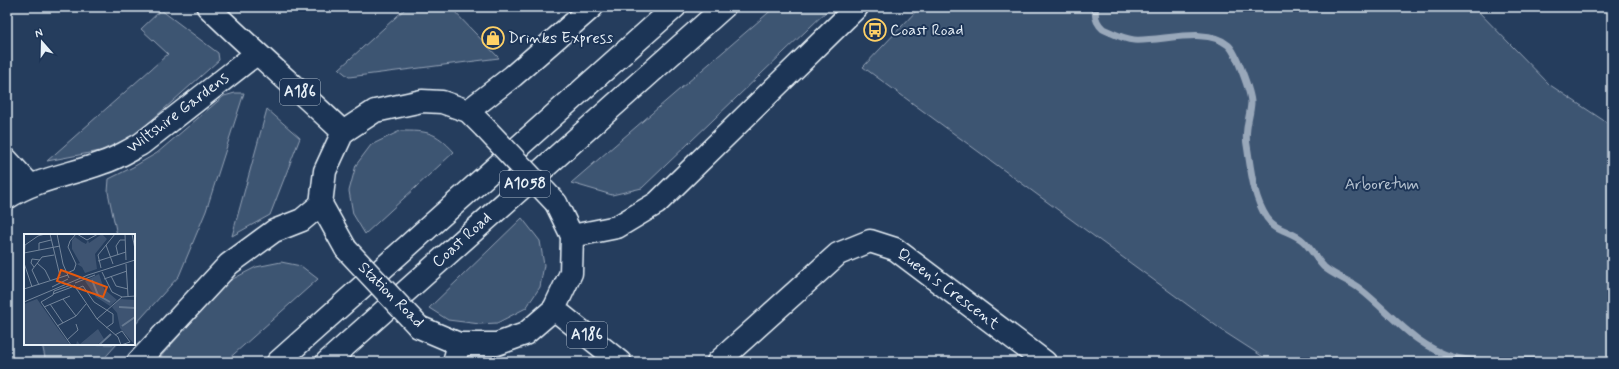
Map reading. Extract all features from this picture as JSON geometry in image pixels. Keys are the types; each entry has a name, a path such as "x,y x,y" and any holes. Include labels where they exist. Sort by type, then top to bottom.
{"main road":[{"name":"A186","path":"208,7 256,54 283,76 343,132"},
{"path":"468,111 513,76 592,7"},
{"name":"Coast Road","path":"278,362 675,7"},
{"name":"Coast Road","path":"326,362 724,7"},
{"path":"138,362 229,264 274,231 302,220 321,204 324,171 343,132 375,111 422,101 442,102 468,111 556,204 572,236 617,227 657,203 856,7"},
{"name":"Wiltshire Gardens","path":"7,198 30,185 103,163 129,151 141,144 256,54"},
{"path":"7,160 30,185"},
{"name":"Station Road","path":"321,204 346,249 419,327 456,353 497,344 525,334 554,309 570,273 572,236"},
{"name":"Queen's Crescent","path":"718,362 838,254 870,241 895,249 1045,362"},
{"name":"A186","path":"554,309 620,362"}],"green space":[{"path":"407,7 450,7 499,58 349,77 339,69"},
{"path":"775,7 831,7 642,188 612,195 571,183"},
{"name":"Arboretum","path":"920,7 1474,7 1550,85 1612,126 1612,362 1271,362 1226,333 863,67"},
{"path":"161,10 218,53 219,60 135,135 100,151 47,161 168,54 141,29"},
{"path":"235,93 244,93 206,211 179,276 135,325 135,234 117,234 108,192 109,179 157,153 224,96"},
{"path":"267,109 300,138 270,215 232,236"},
{"path":"400,131 417,131 436,136 454,152 365,234 353,214 349,191 356,165 371,145"},
{"path":"522,218 540,241 544,265 540,287 526,308 497,323 480,324 448,320 429,308"},
{"path":"281,262 301,266 318,279 225,362 156,362 227,282 256,267"},
{"path":"42,345 116,345 101,362 46,362"}],"waterway":[{"path":"1096,7 1096,19 1101,27 1118,36 1134,40 1183,36 1208,36 1219,39 1228,45 1239,63 1250,98 1251,103 1246,140 1251,174 1262,210 1267,218 1275,226 1303,241 1324,267 1360,289 1415,337 1439,352 1463,359 1566,362"}],"place":[{"name":"Coast Road","path":"875,30"},
{"name":"Drinks Express","path":"493,38"}]}
